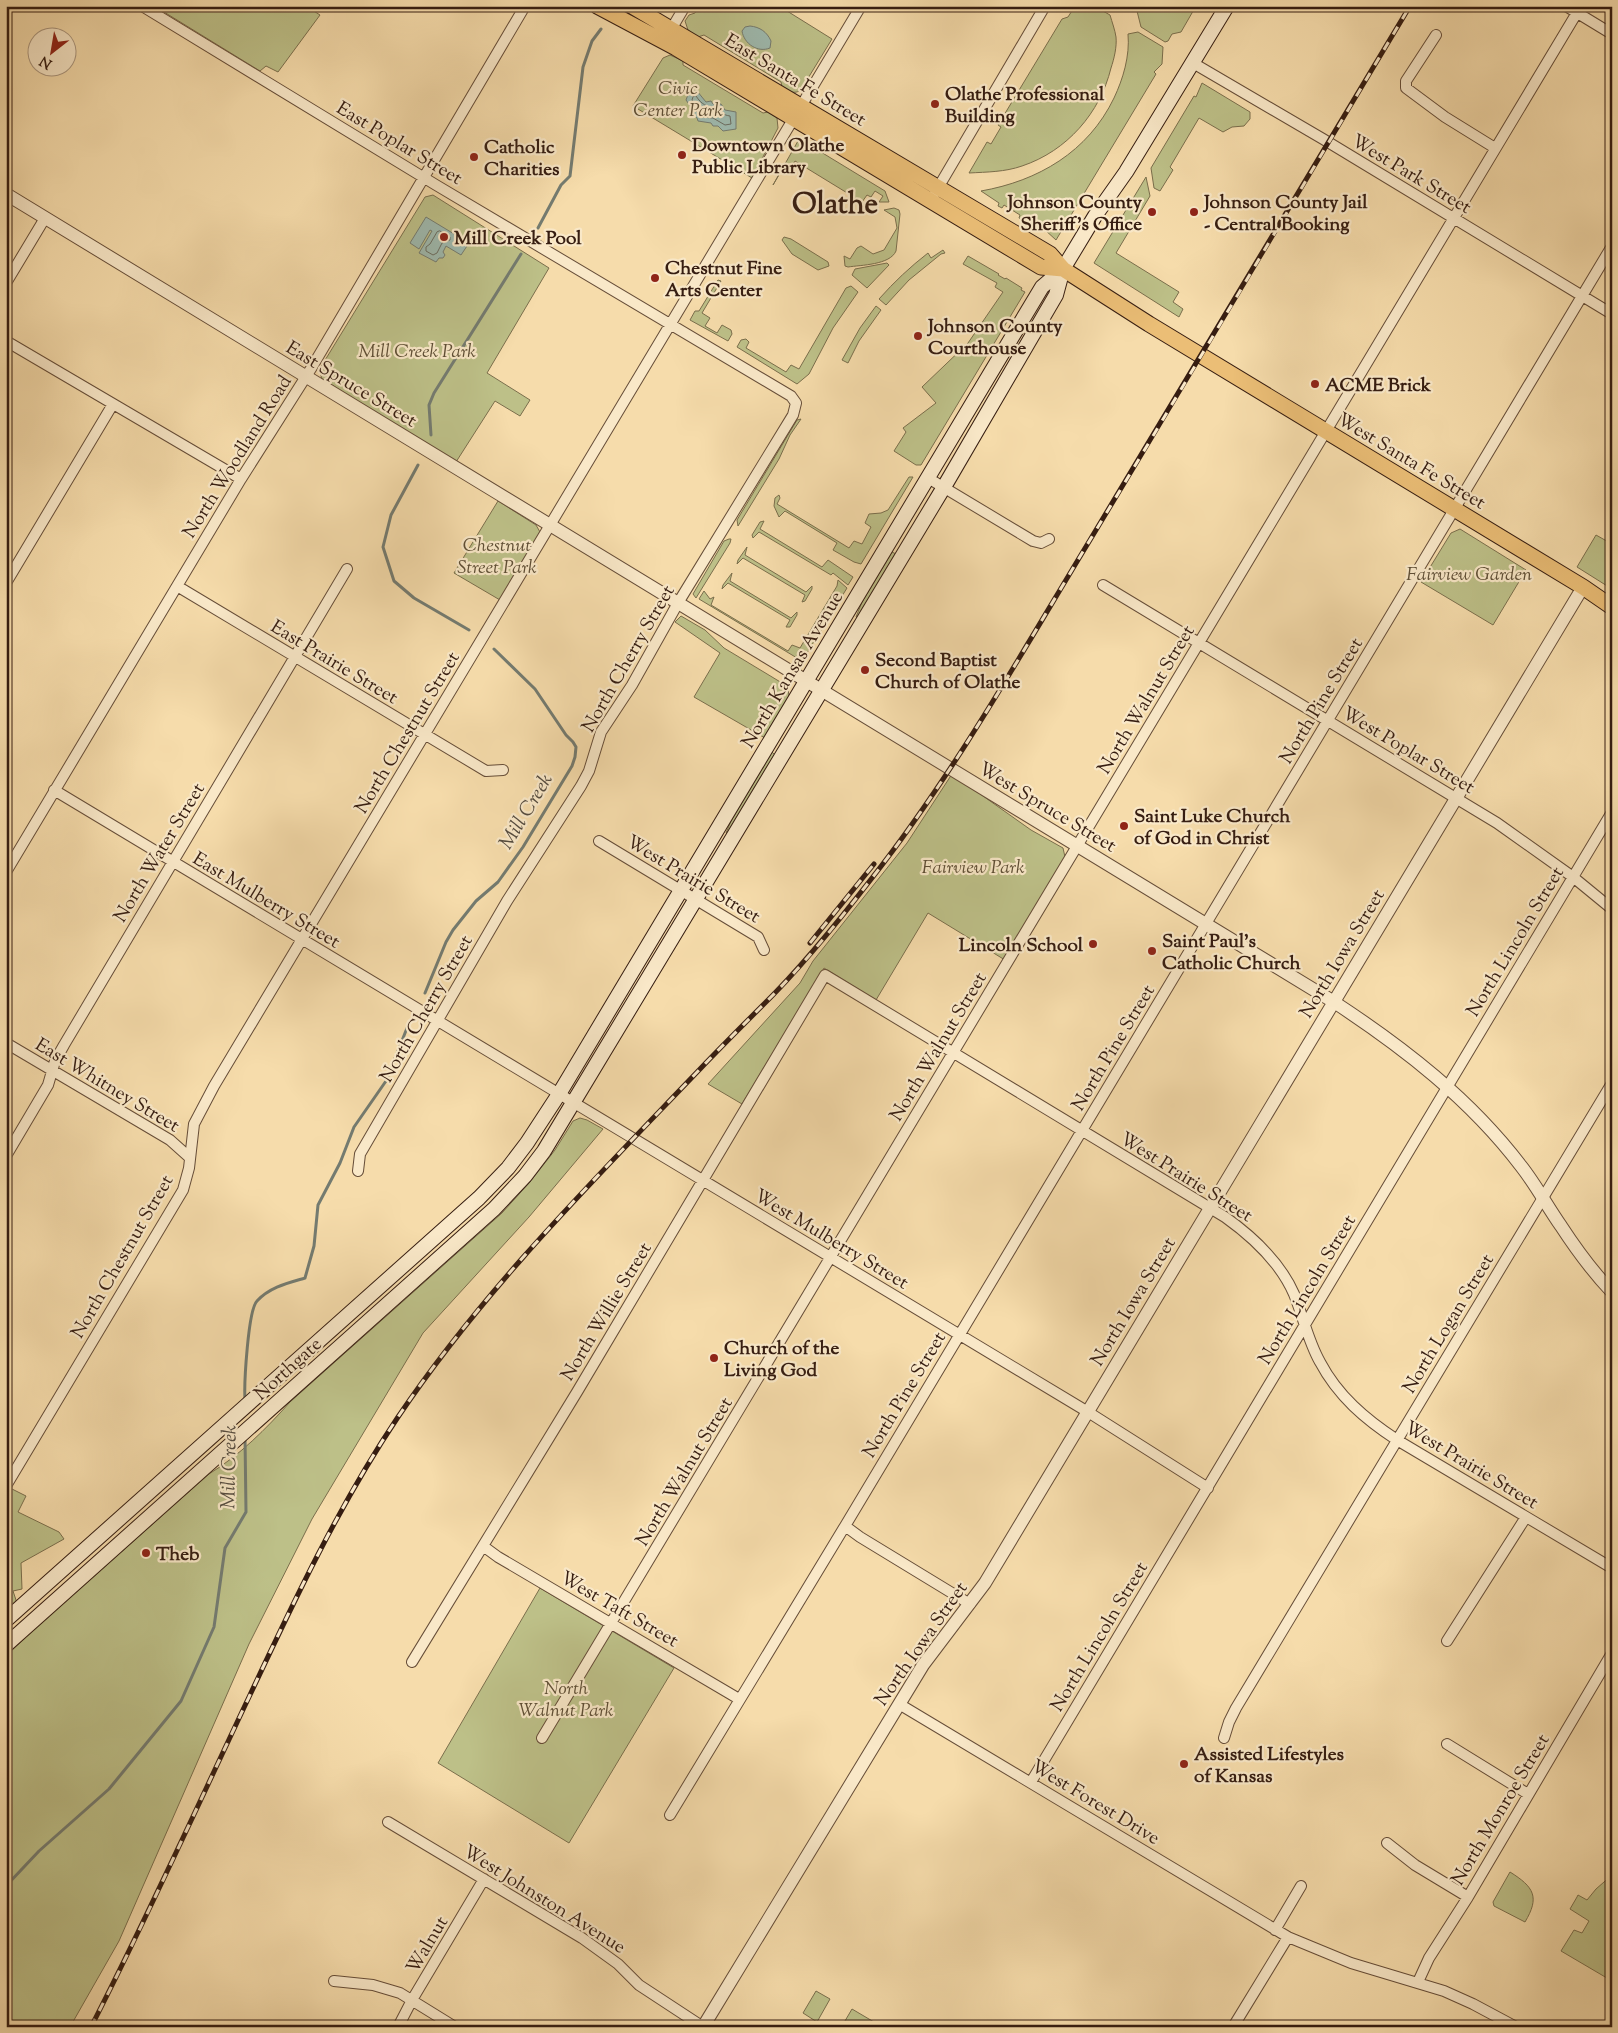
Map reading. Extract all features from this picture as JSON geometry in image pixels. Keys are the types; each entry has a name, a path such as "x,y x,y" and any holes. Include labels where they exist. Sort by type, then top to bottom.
{"main road":[{"name":"East Santa Fe Street","path":"597,6 668,35"},
{"name":"East Santa Fe Street","path":"632,6 668,35 934,193"},
{"name":"North Kansas Avenue","path":"574,1103 944,487 1056,296 1063,269 1095,216 1126,172 1227,6"},
{"name":"West Santa Fe Street","path":"934,193 1050,254 1063,269 1326,432 1455,508 1612,607"},
{"name":"North Kansas Avenue","path":"559,1094 1042,287 1063,269"},
{"name":"Northgate","path":"6,1620 479,1198 508,1168 559,1094"},
{"name":"Northgate","path":"6,1645 494,1209 525,1176 544,1151 574,1103"}],"street":[{"name":"East Poplar Street","path":"142,6 424,178 795,400"},
{"name":"North Woodland Road","path":"6,872 241,479 306,377 525,6"},
{"path":"668,35 685,6"},
{"name":"North Chestnut Street","path":"6,1486 170,1213 186,1179 194,1124 214,1086 861,6"},
{"path":"934,193 1045,6"},
{"path":"1566,6 1579,10 1612,34"},
{"name":"North Walnut Street","path":"542,1738 1579,10"},
{"path":"1436,35 1406,80 1406,88 1446,118 1496,148"},
{"name":"West Park Street","path":"1193,63 1612,314"},
{"name":"East Spruce Street","path":"6,194 678,603"},
{"path":"6,282 45,218"},
{"name":"North Pine Street","path":"670,1815 1612,246"},
{"path":"6,341 241,479"},
{"name":"North Cherry Street","path":"358,1171 360,1154 507,900 581,786 589,771 601,732 632,685 678,603 793,415 796,407 795,400"},
{"path":"6,583 113,404"},
{"path":"928,478 1033,541 1042,543 1049,540"},
{"name":"North Water Street","path":"6,1156 48,1085 55,1060 347,569"},
{"name":"West Poplar Street","path":"1103,585 1456,798 1528,844 1612,909"},
{"name":"East Prairie Street","path":"177,586 486,771 503,770"},
{"name":"North Iowa Street","path":"703,2027 923,1665 985,1583 1583,587"},
{"name":"West Spruce Street","path":"678,603 1334,1002 1393,1043 1478,1114 1504,1144 1576,1248 1612,1292"},
{"name":"East Mulberry Street","path":"54,790 172,863 436,1020"},
{"name":"North Lincoln Street","path":"1030,1782 1612,812"},
{"name":"West Prairie Street","path":"599,841 758,937 764,950"},
{"name":"West Prairie Street","path":"825,975 1210,1208 1246,1232 1263,1249 1289,1285 1319,1361 1333,1384 1351,1406 1374,1425 1398,1440 1612,1568"},
{"name":"North Willie Street","path":"412,1662 577,1392 825,975"},
{"name":"West Mulberry Street","path":"436,1020 1088,1412 1208,1488"},
{"name":"East Whitney Street","path":"6,1044 170,1140 189,1157"},
{"name":"North Logan Street","path":"1224,1738 1236,1708 1612,1083"},
{"path":"1447,1642 1526,1517"},
{"path":"845,1526 970,1604"},
{"name":"West Taft Street","path":"483,1546 498,1557 739,1699"},
{"name":"North Monroe Street","path":"1418,1982 1429,1958 1468,1897 1612,1653"},
{"name":"West Forest Drive","path":"899,1704 1288,1937 1351,1963 1418,1982 1473,2004 1516,2027"},
{"path":"1447,1744 1528,1794"},
{"name":"West Johnston Avenue","path":"388,1822 582,1938 618,1964 639,1985 703,2027"},
{"path":"1387,1843 1415,1865 1468,1897"},
{"name":"Walnut","path":"398,2027 484,1879"},
{"path":"1275,1930 1301,1886"},
{"path":"1233,2027 1288,1937"},
{"path":"334,1981 373,1986 400,1993 455,2027"}],"green space":[{"path":"159,6 306,6 320,15 278,72 266,66 260,71 164,12"},
{"name":"Civic Center Park","path":"699,6 779,6 832,39 802,88 797,92 792,92 782,87 781,82 704,35 698,37 688,30 685,21 689,15 695,13"},
{"path":"1075,6 1094,6 1110,15 1116,37 1114,57 1106,85 1090,115 1067,140 1053,151 1038,159 1009,169 969,173 987,142 991,144 1001,127 998,125 1062,19 1068,17"},
{"path":"1139,6 1196,6 1181,32 1172,34 1168,41 1165,42 1141,27 1137,11"},
{"path":"1138,32 1163,47 1162,64 1154,72 1156,74 1056,240 1044,229 1024,217 1022,220 1019,218 1020,215 1004,205 1002,208 998,206 999,203 981,191 1022,180 1059,161 1076,149 1103,117 1114,98 1127,59 1128,34"},
{"name":"Civic Center Park","path":"670,55 683,61 683,65 763,113 768,112 777,118 778,128 752,178 633,106 663,58"},
{"path":"1202,83 1250,112 1250,119 1244,126 1232,127 1223,132 1199,118 1170,167 1173,170 1160,191 1154,188 1151,168 1194,96 1196,97"},
{"path":"798,141 810,146 809,148 814,151 816,149 885,191 889,202 879,202 883,196 875,191 871,197 867,195 862,202 795,161 788,173 780,173 773,185"},
{"path":"1146,177 1150,196 1116,253 1179,292 1173,302 1183,309 1179,317 1094,263"},
{"name":"Mill Creek Park","path":"433,195 549,268 487,373 530,400 520,416 495,401 456,462 322,379 319,370 425,197"},
{"path":"894,208 899,210 900,214 896,251 893,256 875,264 845,266 844,256 850,259 857,248 861,246 873,254 884,250 897,228 895,217 884,210"},
{"path":"784,237 791,239 828,262 829,266 818,270 792,254 782,240"},
{"path":"943,250 945,253 941,254 909,280 886,305 879,299 902,275 928,253 931,258"},
{"path":"968,256 1022,288 1021,290 1025,292 921,465 916,465 894,451 906,432 903,428 936,403 922,387 968,343 1003,292 995,287 997,283 963,264"},
{"path":"887,263 889,265 867,288 852,275 855,269"},
{"path":"718,280 721,281 702,313 710,318 705,326 717,333 722,325 731,330 732,334 728,341 690,320 695,311 699,311"},
{"path":"851,286 858,292 833,328 809,374 797,384 737,347 741,340 746,339 749,342 746,348 786,372 791,365 799,369 846,288"},
{"path":"876,306 881,310 859,341 848,363 842,360 860,328"},
{"path":"801,419 738,526 737,520 797,420"},
{"path":"909,477 913,477 861,564 833,550 837,543 785,511 779,517 774,506 775,498 779,495 780,498 777,504 849,548 854,541 862,544 871,527 865,523 869,514 888,510"},
{"name":"Chestnut Street Park","path":"498,501 536,525 540,532 500,600 454,573"},
{"path":"764,521 760,529 822,567 828,560 853,577 848,585 833,573 831,575 759,532 753,538 752,535 760,522"},
{"name":"Fairview Garden","path":"1460,529 1526,570 1493,625 1421,582 1451,533"},
{"path":"1596,535 1612,544 1612,589 1577,567"},
{"path":"731,539 730,543 696,598 693,594 724,541"},
{"path":"747,547 745,555 806,592 812,586 805,601 802,602 805,595 743,558 737,564"},
{"path":"892,552 896,554 895,558 860,619 856,617 862,602"},
{"path":"732,573 730,581 791,618 797,612 790,627 786,627 790,620 728,583 722,589"},
{"path":"838,580 847,588 802,661 699,599 704,591 710,599 714,597 711,605 788,651 792,645 800,648 837,586"},
{"path":"681,616 705,630 724,648 782,683 788,689 789,696 765,738 694,697 720,653 675,622"},
{"path":"772,752 775,755 730,836 726,833 731,821"},
{"name":"Fairview Park","path":"952,774 1031,830 1063,848 1065,857 1005,960 928,913 876,1000 824,968 742,1104 708,1084 800,983 813,961 907,843"},
{"path":"580,1118 603,1129 529,1217 423,1333 312,1519 249,1644 119,1941 70,2027 6,2027 6,1656 209,1474 252,1441 290,1402 502,1213 555,1150 573,1121"},
{"path":"12,1489 26,1496 18,1512 59,1532 64,1539 21,1563 22,1589 13,1591 17,1603 6,1612 6,1498"},
{"name":"North Walnut Park","path":"540,1588 674,1668 569,1843 438,1763"},
{"path":"1510,1872 1525,1883 1532,1893 1532,1906 1525,1922 1494,1906 1493,1902"},
{"path":"1612,1875 1612,1981 1561,1951 1574,1930 1582,1933 1589,1921 1570,1909 1578,1895 1587,1900"},
{"path":"816,1991 830,1999 817,2022 803,2013"},
{"path":"852,2009 874,2022 871,2027 842,2026"}],"water":[{"path":"750,26 763,31 767,35 771,41 770,48 756,48 746,40 742,31 745,27"},
{"path":"697,91 706,102 711,101 713,104 721,104 725,110 736,112 736,129 723,131 711,123 698,121 691,113 691,107 686,100 689,92"},
{"name":"Mill Creek Pool","path":"426,217 469,243 461,255 446,246 443,252 445,255 436,262 419,253 432,231 430,230 419,249 410,243"}],"waterway":[{"name":"Mill Creek","path":"538,228 561,185 570,176 583,67 592,41 601,29"},
{"name":"Mill Creek","path":"431,435 429,405 434,393 521,254"},
{"name":"Mill Creek","path":"418,465 391,515 383,547 394,581 414,598 469,630"},
{"name":"Mill Creek","path":"425,993 446,942 453,930 476,901 498,882 523,847 572,766 575,757 576,747 535,689 494,649"},
{"name":"Mill Creek","path":"245,1400 247,1348 254,1307 257,1301 268,1292 305,1278 314,1246 318,1205 340,1163 354,1127 386,1081 409,1023"},
{"name":"Mill Creek","path":"6,1886 39,1851 109,1789 181,1701 214,1627 225,1548 246,1512 245,1437"}],"railway":[{"path":"91,2027 152,1904 300,1589 356,1484 398,1417 431,1370 467,1324 542,1236 621,1151 791,976 846,911 902,838 959,755 1013,669 1410,6"},
{"path":"810,943 874,864"}],"place":[{"name":"Olathe Professional Building","path":"935,104"},
{"name":"Downtown Olathe Public Library","path":"682,155"},
{"name":"Catholic Charities","path":"474,157"},
{"name":"Johnson County Sheriff's Office","path":"1152,212"},
{"name":"Johnson County Jail - Central Booking","path":"1194,212"},
{"name":"Mill Creek Pool","path":"444,237"},
{"name":"Chestnut Fine Arts Center","path":"655,278"},
{"name":"Johnson County Courthouse","path":"918,336"},
{"name":"ACME Brick","path":"1315,384"},
{"name":"Second Baptist Church of Olathe","path":"865,670"},
{"name":"Saint Luke Church of God in Christ","path":"1124,826"},
{"name":"Lincoln School","path":"1093,944"},
{"name":"Saint Paul's Catholic Church","path":"1152,951"},
{"name":"Church of the Living God","path":"714,1358"},
{"name":"Theb","path":"146,1553"},
{"name":"Assisted Lifestyles of Kansas","path":"1184,1764"}],"district":[{"name":"Olathe","path":"835,203"}]}
